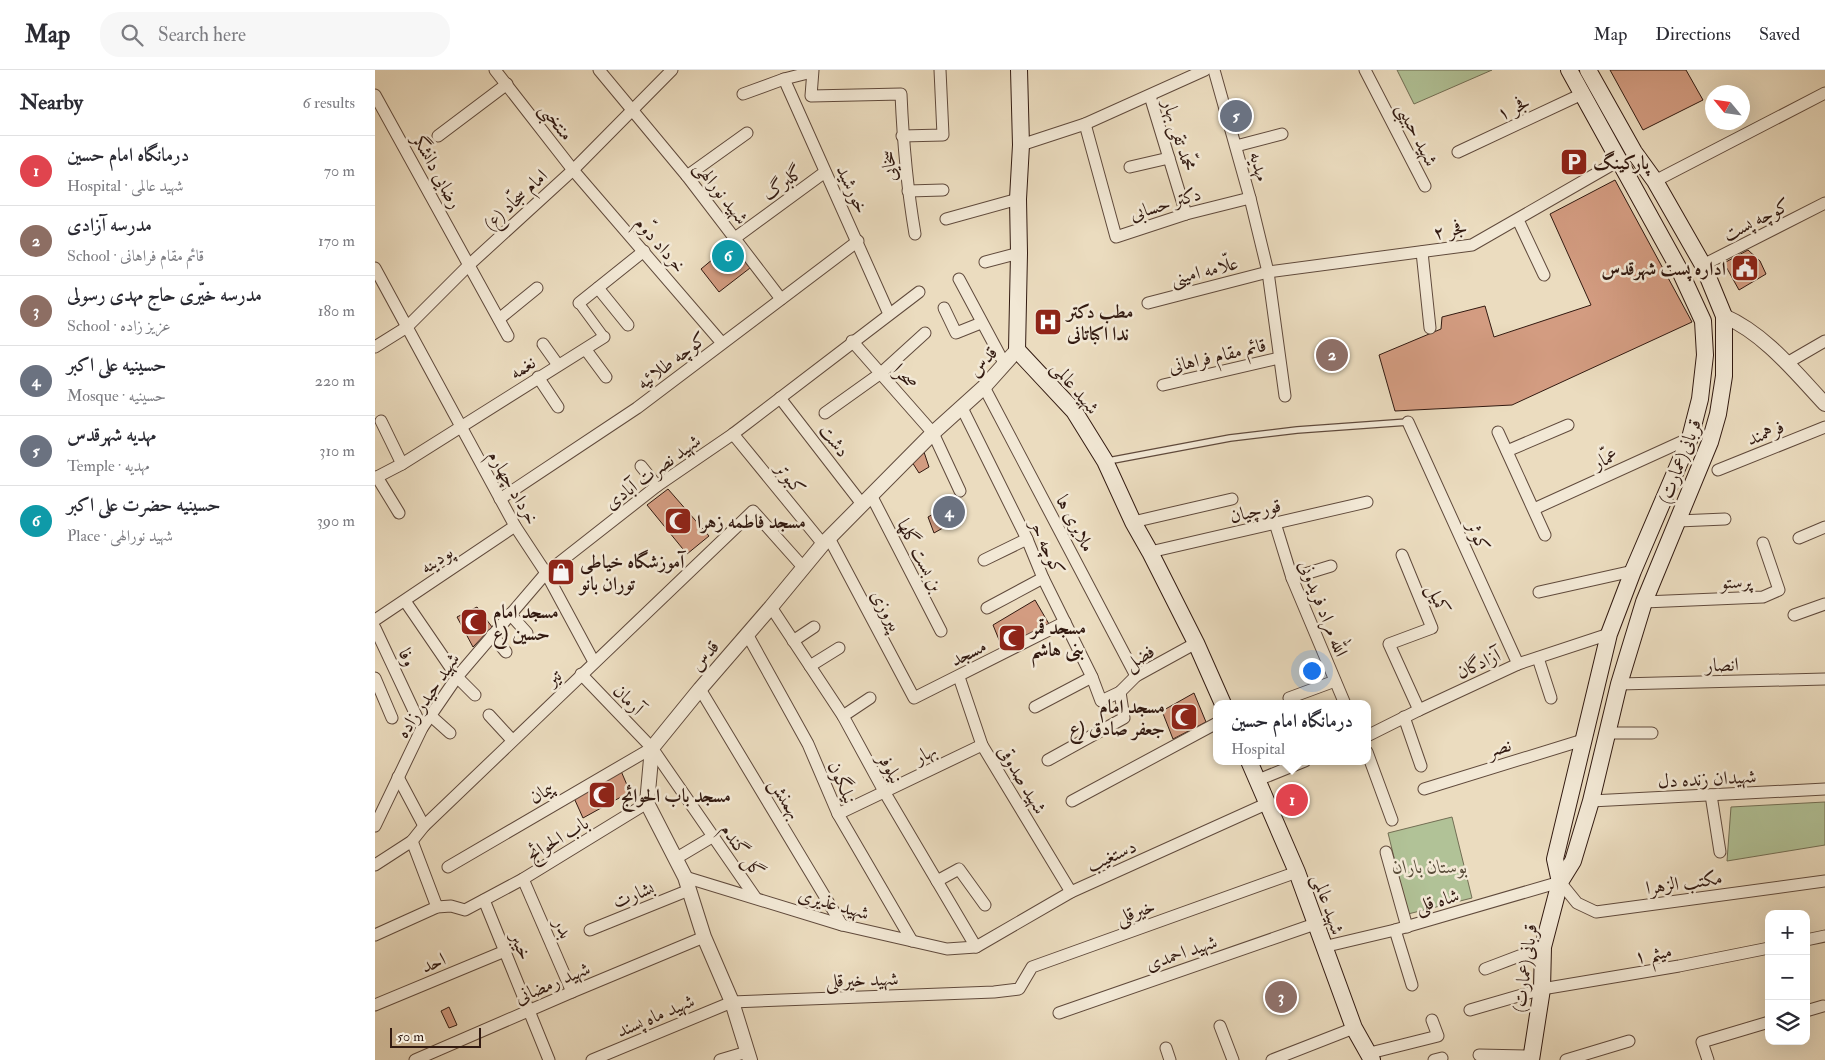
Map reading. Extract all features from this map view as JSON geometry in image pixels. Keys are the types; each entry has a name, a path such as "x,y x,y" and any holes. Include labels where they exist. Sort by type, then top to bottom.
{"main road":[{"path":"1017,350 1018,199 1021,145 1019,70"},
{"name":"(عمارت)قربانی","path":"1531,1058 1542,989 1543,948 1560,882 1573,861 1591,801 1619,684 1644,602 1709,442 1718,414 1724,376 1725,316 1703,266 1655,182 1627,156 1582,94 1569,70"},
{"name":"(عمارت)قربانی","path":"1560,882 1555,859 1609,634 1633,571 1690,438 1700,399 1705,355 1703,321 1588,70"},
{"path":"1703,321 1725,316"},
{"name":"شهید عالمی","path":"1017,350 1074,411 1105,461 1133,522 1151,552 1197,643 1221,700"},
{"name":"شهید عالمی","path":"1251,765 1266,804 1297,872 1354,1028 1371,1057"}],"street":[{"name":"منتخبی","path":"495,70 573,170"},
{"path":"599,70 631,110"},
{"name":"امام سجّاد (ع)","path":"375,347 407,327 469,265 573,170 672,70"},
{"path":"903,136 943,135 940,70"},
{"path":"1021,145 1085,124 1205,70"},
{"name":"مهدیه","path":"1214,70 1250,198 1268,272 1285,396"},
{"name":"شهید حبیبی","path":"1365,70 1425,186"},
{"path":"743,94 812,71"},
{"name":"سخایی","path":"812,71 811,96 901,94 908,191 915,234"},
{"name":"خورشید","path":"784,80 858,241 889,314"},
{"path":"438,136 507,84"},
{"path":"1655,182 1825,93"},
{"name":"فجر ۱","path":"1459,152 1582,94"},
{"name":"رضایی دانشگر","path":"375,95 508,336"},
{"name":"محمّد تقی بهار","path":"1150,96 1186,214"},
{"name":"شهید نورالهی","path":"631,110 687,176 781,300"},
{"name":"دکتر حسابی","path":"1085,124 1116,237 1186,214 1250,198"},
{"path":"687,176 747,133"},
{"path":"1236,146 1282,134"},
{"name":"فجر ۲","path":"1268,272 1472,245 1627,156"},
{"path":"1130,167 1169,158"},
{"name":"خرداد دوّم","path":"573,170 722,343"},
{"name":"گلبرگ","path":"735,238 825,172"},
{"path":"908,191 943,190"},
{"path":"946,219 1018,199"},
{"name":"کوچه پست","path":"1703,266 1825,203"},
{"path":"1518,220 1544,276"},
{"name":"کوچه طلائیه","path":"501,499 637,408 858,241"},
{"path":"604,337 579,303 644,251"},
{"path":"1422,252 1429,328"},
{"path":"985,262 1019,253"},
{"name":"علّامه امینی","path":"1148,303 1268,272"},
{"name":"خرداد چهارم","path":"376,273 515,526 546,573 594,662"},
{"path":"959,278 981,323 1004,363"},
{"path":"499,319 537,288"},
{"path":"598,288 628,325"},
{"name":"شهید نصرت آبادی","path":"546,573 657,486 733,434 852,341 919,292"},
{"path":"944,308 956,333 981,323"},
{"path":"1725,316 1751,330 1787,363 1825,404"},
{"path":"825,413 881,373 925,333"},
{"name":"نغمه","path":"376,478 402,464 604,337"},
{"name":"صحرا","path":"852,341 933,433 960,491"},
{"path":"1787,363 1825,341"},
{"path":"543,344 558,365"},
{"path":"586,350 606,377"},
{"name":"قدس","path":"652,748 826,541 933,433 984,387 1017,350"},
{"name":"قائم مقام فراهانی","path":"1163,386 1279,358"},
{"path":"538,378 557,407"},
{"name":"ملایری ها","path":"984,387 1136,676"},
{"name":"دشت","path":"780,398 867,499"},
{"name":"کوچه حر","path":"962,408 1092,676 1101,701"},
{"path":"381,421 402,464"},
{"name":"کوثر","path":"1408,422 1518,664"},
{"path":"1507,451 1569,425"},
{"name":"فرهمند","path":"1718,470 1825,427"},
{"path":"1498,432 1545,535"},
{"name":"کبوتر","path":"733,434 826,541"},
{"name":"عمّار","path":"1534,510 1690,438"},
{"path":"641,466 657,486"},
{"path":"376,478 399,513"},
{"path":"1133,522 1232,498"},
{"name":"بن بست گلها","path":"867,499 941,631"},
{"name":"قورچیان","path":"1151,552 1367,502"},
{"name":"تیر","path":"375,865 412,841 424,826 512,740 753,511 803,568"},
{"path":"1678,521 1725,519"},
{"name":"الله مراد فریدونی","path":"1275,523 1292,578 1343,700"},
{"name":"پودینه","path":"375,620 515,526"},
{"path":"1799,538 1825,527"},
{"path":"984,560 1027,539"},
{"name":"پیروزی","path":"826,541 914,698"},
{"name":"پرستو","path":"1644,602 1763,597 1779,590 1763,543"},
{"name":"کمیل","path":"1402,555 1432,628 1389,644 1419,710"},
{"path":"1292,578 1331,566"},
{"path":"1539,592 1633,571"},
{"name":"شهید حیدر زاده","path":"376,818 422,728 457,677 546,573"},
{"path":"987,608 1043,578"},
{"path":"405,600 457,677 475,695"},
{"path":"1794,615 1825,604"},
{"name":"نیلوفر","path":"771,607 843,716 885,793 976,948"},
{"path":"510,614 527,634"},
{"name":"مسجد","path":"914,698 1065,622"},
{"path":"793,641 814,627"},
{"name":"وفا","path":"375,628 422,728"},
{"name":"نیلگون","path":"747,634 808,744 838,814 912,941"},
{"name":"آزادگان","path":"1371,734 1518,664 1609,634"},
{"path":"492,635 506,652"},
{"name":"فضل","path":"1101,701 1120,692 1136,676 1197,643"},
{"path":"810,666 839,648"},
{"path":"1538,658 1551,698"},
{"name":"آرمان","path":"581,674 652,748"},
{"path":"1035,707 1092,676"},
{"name":"شهید صدوقی","path":"959,677 982,745 1071,892"},
{"path":"375,678 392,718"},
{"name":"انصار","path":"1619,684 1825,679"},
{"path":"1289,698 1335,681"},
{"name":"بهمنش","path":"700,689 842,925"},
{"path":"1048,760 1124,718 1120,692"},
{"path":"843,716 870,698"},
{"path":"489,715 512,740"},
{"path":"431,716 450,733"},
{"path":"1404,717 1421,766"},
{"path":"1073,801 1213,726"},
{"path":"1607,733 1652,733"},
{"name":"نصر","path":"1424,788 1583,740"},
{"name":"بهار","path":"838,814 982,745"},
{"path":"652,748 647,803 687,883 704,937 732,1002 748,1056 720,1060"},
{"name":"گل گندم","path":"652,748 755,898"},
{"name":"پیمان","path":"448,867 652,748"},
{"path":"1371,763 1392,820"},
{"path":"1258,780 1295,765"},
{"path":"398,777 424,826"},
{"name":"شهیدان زنده دل","path":"1591,801 1825,788"},
{"path":"1711,795 1720,852"},
{"name":"باب الحوائج","path":"437,907 451,906 465,910 523,879 647,803"},
{"name":"دستغیب","path":"976,948 1071,892 1266,804"},
{"path":"675,859 712,838"},
{"path":"375,935 437,907 412,841"},
{"path":"1386,852 1407,927"},
{"path":"937,881 959,869 985,905"},
{"name":"خیرقلی","path":"995,992 1019,990 1033,967 1297,872"},
{"name":"بدر","path":"523,879 572,992"},
{"name":"مکتب الزهرا","path":"1560,882 1577,903 1596,912 1825,881"},
{"name":"شاه قلی","path":"1323,947 1407,927 1560,882"},
{"name":"شهید عذیری","path":"687,883 755,898 842,925 947,949 976,948"},
{"name":"بشارت","path":"590,930 687,883"},
{"name":"خیبر","path":"484,900 549,1060"},
{"name":"شهید احمدی","path":"1059,1013 1315,924"},
{"path":"1395,930 1412,985"},
{"path":"1810,939 1825,936"},
{"name":"شهید رمضانی","path":"415,1060 704,937"},
{"path":"1485,969 1543,948"},
{"name":"میثم ۱","path":"1469,1010 1542,989 1679,966 1765,949"},
{"name":"احد","path":"375,1005 505,951"},
{"name":"شهید خیرقلی","path":"732,1002 995,992"},
{"name":"شهید ماه پسند","path":"592,1060 732,1002"},
{"path":"1810,1010 1823,1006"},
{"path":"1371,1057 1437,1036 1432,1020"},
{"path":"1707,1060 1702,1042 1765,1023"},
{"path":"1220,1026 1233,1060"},
{"path":"1272,1060 1354,1028"},
{"path":"1566,1060 1629,1041"},
{"path":"1166,1048 1170,1060"},
{"path":"1479,1055 1531,1058"}],"lane":[{"path":"1105,461 1230,438 1297,430 1408,422"}],"green space":[{"path":"1397,70 1492,70 1414,104"},
{"path":"1825,802 1825,845 1727,861 1731,807"},
{"name":"بوستان باران","path":"1452,817 1472,898 1408,914 1388,833"}],"building":[{"path":"1610,70 1686,70 1703,100 1643,130"},
{"path":"1615,180 1692,322 1512,405 1395,411 1379,355 1441,329 1442,317 1485,306 1494,337 1591,305 1550,214"},
{"path":"731,244 750,268 719,292 701,269"},
{"name":"اداره پست شهرقدس","path":"1748,250 1760,261 1766,274 1739,290 1724,263"},
{"path":"924,452 929,467 919,473 912,462"},
{"name":"مسجد فاطمه زهرا","path":"668,489 709,536 687,554 647,505"},
{"path":"952,498 964,516 934,533 928,517 944,508 942,503"},
{"name":"مسجد قمر بنی هاشم","path":"1035,600 1049,624 1004,652 993,625"},
{"name":"مسجد امام حسین (ع","path":"477,607 492,627 473,647 457,617"},
{"name":"مسجد امام جعفر صادق (ع","path":"1194,693 1206,722 1173,739 1162,711"},
{"name":"مسجد باب الحوائج","path":"621,771 630,792 583,818 574,798"},
{"path":"449,1007 457,1025 449,1028 441,1011"}],"place":[{"name":"مهدیه شهرقدس","path":"1236,116"},
{"name":"پارکینگ","path":"1574,162"},
{"name":"حسینیه حضرت علی اکبر","path":"728,256"},
{"name":"اداره پست شهرقدس","path":"1745,268"},
{"name":"مطب دکتر ندا اکباتانی","path":"1048,322"},
{"name":"مدرسه آزادی","path":"1332,355"},
{"name":"حسینیه علی اکبر","path":"949,512"},
{"name":"مسجد فاطمه زهرا","path":"678,521"},
{"name":"آموزشگاه خیاطی توران بانو","path":"561,572"},
{"name":"مسجد امام حسین (ع","path":"474,622"},
{"name":"مسجد قمر بنی هاشم","path":"1012,638"},
{"name":"مسجد امام جعفر صادق (ع","path":"1184,717"},
{"name":"مسجد باب الحوائج","path":"602,795"},
{"name":"درمانگاه امام حسین","path":"1292,800"},
{"name":"مدرسه خیّری حاج مهدی رسولی","path":"1281,997"}]}
